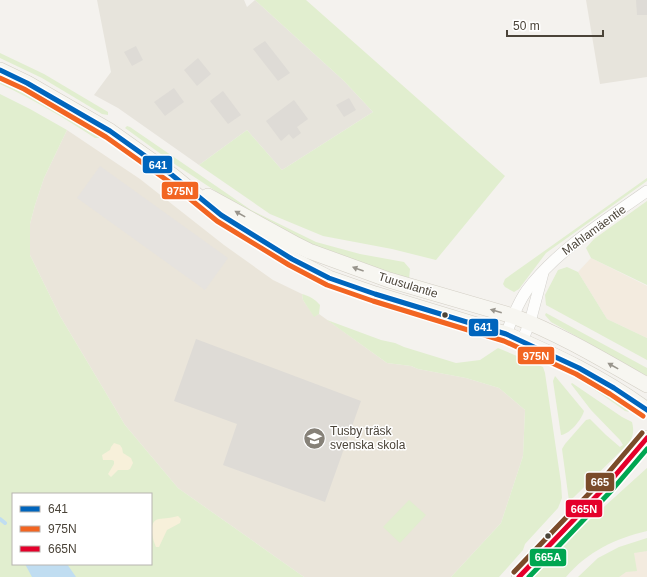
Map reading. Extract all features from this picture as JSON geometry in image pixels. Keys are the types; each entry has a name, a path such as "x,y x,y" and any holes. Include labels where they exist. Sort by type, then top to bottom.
{"main road":[{"name":"Tuusulantie","path":"0,70 27,83 110,130 172,175 221,215 292,260 329,278 375,294 506,334 559,358 603,381 647,410"},
{"name":"Tuusulantie","path":"172,175 309,251 389,280 530,322 570,342 647,385"},
{"path":"519,577 607,485 647,438"},
{"path":"607,485 647,454"}],"street":[{"name":"Mahlamäentie","path":"506,334 513,316 527,291 544,271 566,250 647,191"},
{"path":"522,341 530,322 544,271"}],"shaded area":[{"path":"97,0 244,0 247,7 255,0 344,81 373,112 282,170 247,130 199,165 118,108 94,95 111,72"},
{"path":"586,0 647,0 647,77 600,84"},
{"path":"67,130 140,179 224,245 273,280 302,294 303,300 314,316 319,314 387,363 411,366 418,369 466,378 499,388 525,410 523,456 501,523 451,577 304,577 178,488 125,425 60,316 30,255 30,224 35,205 44,178"},
{"path":"100,166 228,258 205,290 77,198"},
{"path":"591,258 647,286 647,338 607,319 578,272"},
{"path":"647,542 647,577 586,577"}],"green space":[{"path":"255,0 306,0 505,176 436,260 392,249 323,236 270,214 199,165 247,130 282,170 373,112 344,81"},
{"path":"0,53 44,74 108,112 108,115 102,114 42,78 0,58"},
{"path":"0,79 38,98 76,120 100,135 99,138 95,138 48,109 0,84"},
{"path":"0,94 67,130 44,178 35,205 30,224 30,255 60,316 125,425 178,488 304,577 0,577"},
{"path":"127,126 251,210 316,242 360,254 404,262 410,269 409,279 381,271 313,246 249,213 176,165 125,128"},
{"path":"647,178 647,181 546,253 519,289 514,292 505,287 503,284 505,279"},
{"path":"647,201 647,285 591,258 586,248 594,239"},
{"path":"567,267 578,272 607,319 647,338 647,360 546,305 545,295 558,270"},
{"path":"302,294 312,298 320,305 319,314 314,317 303,300"},
{"path":"546,313 647,368 647,376 551,322 545,315"},
{"path":"443,319 532,351 615,397 626,407 629,412 625,411 597,391 547,362"},
{"path":"327,320 381,340 395,343 456,363 480,360 498,348 543,367 562,498 558,508 525,544 523,550 499,577 451,577 501,523 523,456 525,410 499,388 466,378 418,369 411,366 387,363"},
{"path":"555,376 584,411 575,426 568,432 561,435 553,381"},
{"path":"572,383 622,417 632,422 633,430 628,444 569,501 562,449 586,420 590,419 620,447 623,445 591,410 571,384"},
{"path":"647,468 647,531 613,542 603,547 583,560 566,577 534,577 584,525"},
{"path":"409,500 426,515 400,543 383,527"},
{"path":"647,538 647,551 634,553 637,571 626,572 619,577 578,577 598,558 619,547"}],"sand":[{"path":"114,443 120,445 123,453 131,458 133,463 130,469 118,470 111,477 108,474 114,464 114,461 103,460 102,455 110,450"},
{"path":"178,516 181,519 180,523 167,530 159,547 156,547 152,531 155,520"}],"water":[{"path":"26,565 68,565 76,577 32,577"}],"building":[{"path":"636,0 647,0 647,15 637,15"},
{"path":"265,41 290,73 278,81 253,49"},
{"path":"136,46 143,60 132,66 124,52"},
{"path":"198,58 211,74 197,86 184,70"},
{"path":"174,88 184,102 165,116 154,102"},
{"path":"223,91 241,115 228,124 210,101"},
{"path":"349,98 356,110 344,117 336,105"},
{"path":"294,100 308,119 297,127 301,133 293,139 289,134 281,141 266,121"},
{"path":"196,339 361,401 325,502 223,465 237,424 174,401"}],"waterway":[{"path":"0,519 5,523"}],"transit line":[{"name":"641","path":"0,70 27,83 110,131 172,175 221,215 292,259 329,278 375,294 506,334 579,368 614,388 647,410"},
{"name":"975N","path":"0,78 24,89 106,137 168,181 217,221 289,265 327,285 373,301 504,341 576,374 643,416"},
{"name":"665","path":"514,572 602,480 642,433"},
{"name":"665N","path":"519,577 607,485 647,438"},
{"name":"665A","path":"529,577 612,490 647,449"}],"place":[{"name":"Tusby träsk svenska skola","path":"314,438"}]}
